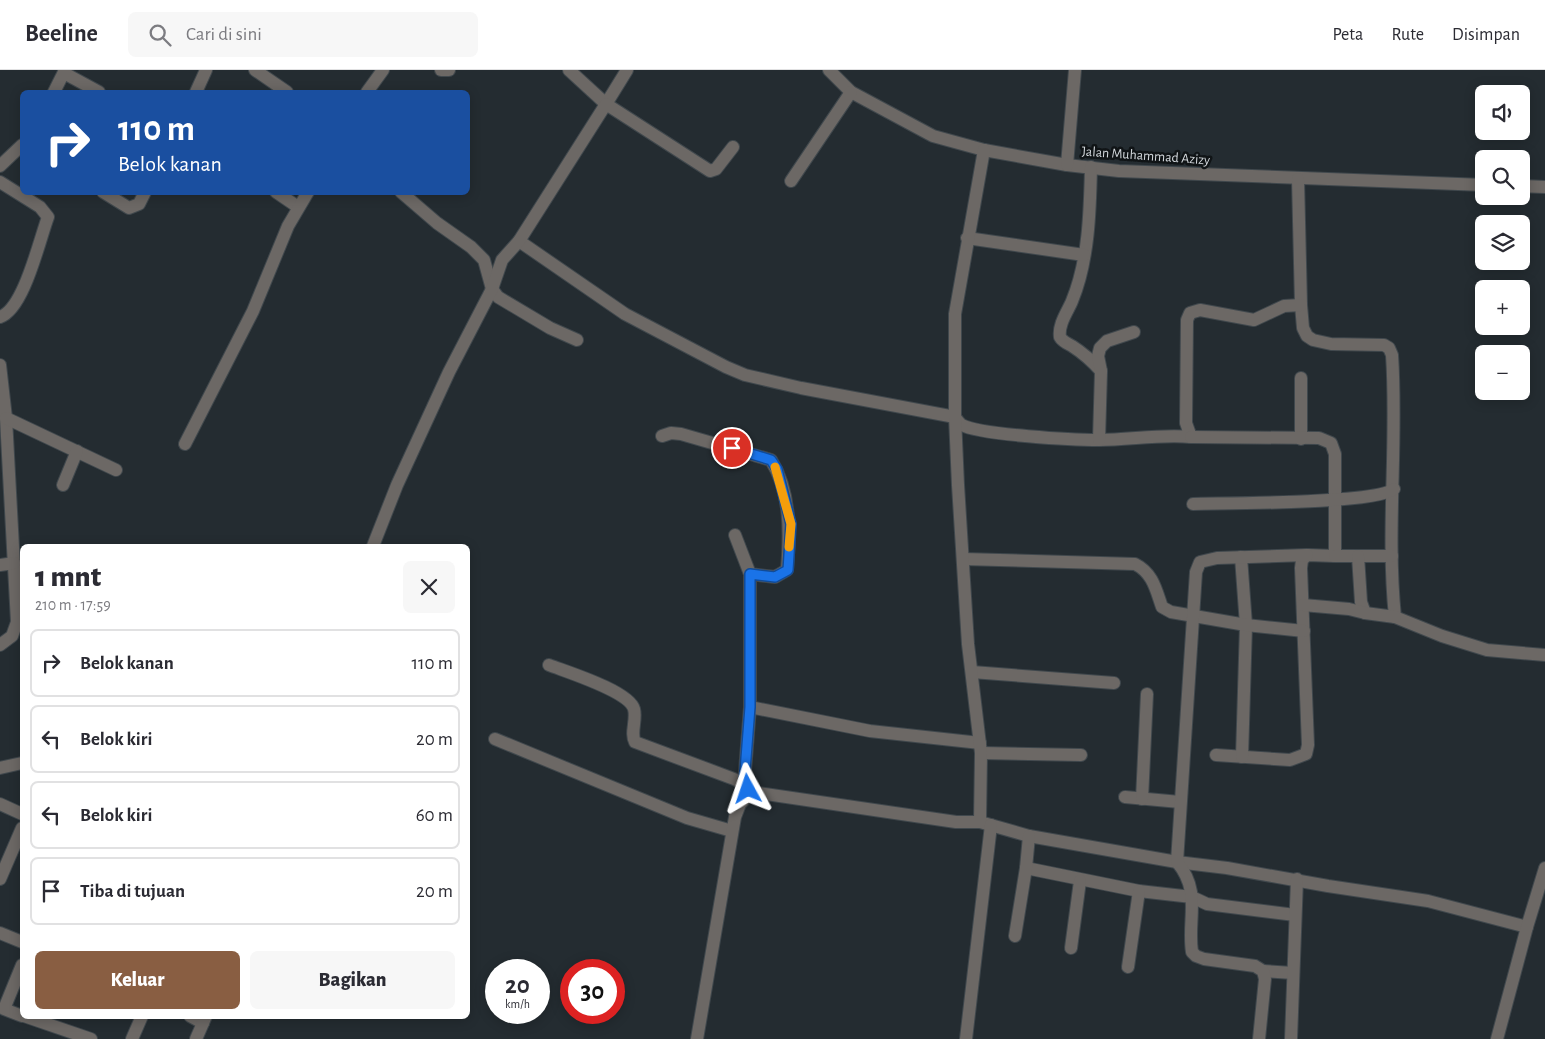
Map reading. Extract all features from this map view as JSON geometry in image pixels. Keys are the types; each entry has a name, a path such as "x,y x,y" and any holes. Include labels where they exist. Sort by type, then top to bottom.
{"street":[{"path":"197,90 206,70"},
{"path":"255,70 285,90"},
{"path":"368,90 383,70"},
{"path":"441,70 448,70"},
{"path":"569,70 606,104 710,171 716,169 733,147"},
{"path":"374,544 397,485 429,415 492,289 502,260 519,241 627,70"},
{"name":"Jalan Muhammad Azizy","path":"829,70 851,92 933,136 984,150 1067,165 1119,171 1475,185"},
{"path":"1067,165 1075,70"},
{"path":"55,90 64,72 96,90"},
{"path":"791,181 851,92"},
{"path":"0,166 20,147"},
{"path":"966,1039 986,824 981,748 962,559 955,416 955,314 984,150"},
{"path":"1091,167 1090,201 1084,255 1060,335 1063,340 1091,359 1101,371"},
{"path":"1298,179 1301,305 1303,328 1307,336 1313,340 1331,344 1384,345 1389,348 1392,361 1394,488 1392,556 1395,617"},
{"path":"0,182 20,194"},
{"path":"1530,186 1545,187"},
{"path":"0,318 9,313 23,290 48,217 40,207 21,195"},
{"path":"108,195 129,208 138,204 143,195"},
{"path":"280,195 298,207"},
{"path":"185,444 253,311 267,273 298,207 306,195"},
{"path":"404,195 437,223 471,247 484,260 492,289 498,297 550,328 577,340"},
{"path":"967,238 1084,255"},
{"path":"519,241 625,314 745,375 800,388 955,416 962,425 990,432 1099,440 1156,435 1319,438 1331,443 1335,454 1335,556"},
{"path":"484,260 502,260"},
{"path":"1191,437 1186,423 1187,320 1190,313 1200,310 1254,320 1284,306 1301,305"},
{"path":"1099,440 1101,371 1098,356 1100,348 1107,341 1134,332"},
{"path":"0,366 1,392 6,418 17,622 12,636 0,645"},
{"path":"1301,378 1301,439"},
{"path":"6,418 116,470"},
{"path":"662,436 671,432 767,457 777,469 791,524 788,570 775,577 750,574"},
{"path":"63,485 77,451"},
{"path":"1193,504 1335,499 1381,495 1394,488"},
{"path":"697,1039 734,817 748,788 750,574 735,535"},
{"path":"1293,973 1263,971 1255,966 1196,956 1192,952 1190,942 1194,908 1188,878 1177,862 1196,572 1200,562 1217,558 1307,555 1392,556"},
{"path":"1216,755 1290,760 1301,758 1306,754 1308,745 1301,568 1302,560 1307,555"},
{"path":"1358,556 1360,602 1365,613"},
{"path":"1241,557 1246,625 1242,757"},
{"path":"962,559 1135,564 1144,568 1151,576 1162,607 1171,612 1246,625 1304,631"},
{"path":"0,565 14,563"},
{"path":"1303,605 1349,609 1395,617 1442,636 1487,650 1545,655"},
{"path":"549,665 613,691 629,700 634,706 636,717 632,737 634,742 748,788 956,822 986,824 1029,836 1177,862 1297,879 1328,886 1428,901 1527,927"},
{"path":"972,672 1114,683"},
{"path":"1142,798 1147,694"},
{"path":"750,707 870,731 981,748 1081,755"},
{"path":"495,739 688,818 732,831"},
{"path":"0,768 20,763"},
{"path":"1125,797 1180,802"},
{"path":"0,804 20,813"},
{"path":"0,879 20,833"},
{"path":"1015,936 1029,836"},
{"path":"1026,868 1080,881 1138,891 1192,897 1207,904 1295,916"},
{"path":"1497,1039 1545,868"},
{"path":"1291,1039 1297,879"},
{"path":"1071,948 1080,881"},
{"path":"1128,967 1138,891"},
{"path":"0,933 20,941"},
{"path":"20,970 2,1012 20,1015"},
{"path":"1259,1039 1265,979 1263,971"},
{"path":"32,1019 91,1039"},
{"path":"132,1039 141,1019"},
{"path":"196,1039 204,1019"}],"slow traffic":[{"path":"775,467 791,524 789,547"}],"route":[{"path":"732,448 767,457 771,460 777,469 791,524 788,570 775,577 750,574 750,707 744,784 748,789"}]}
